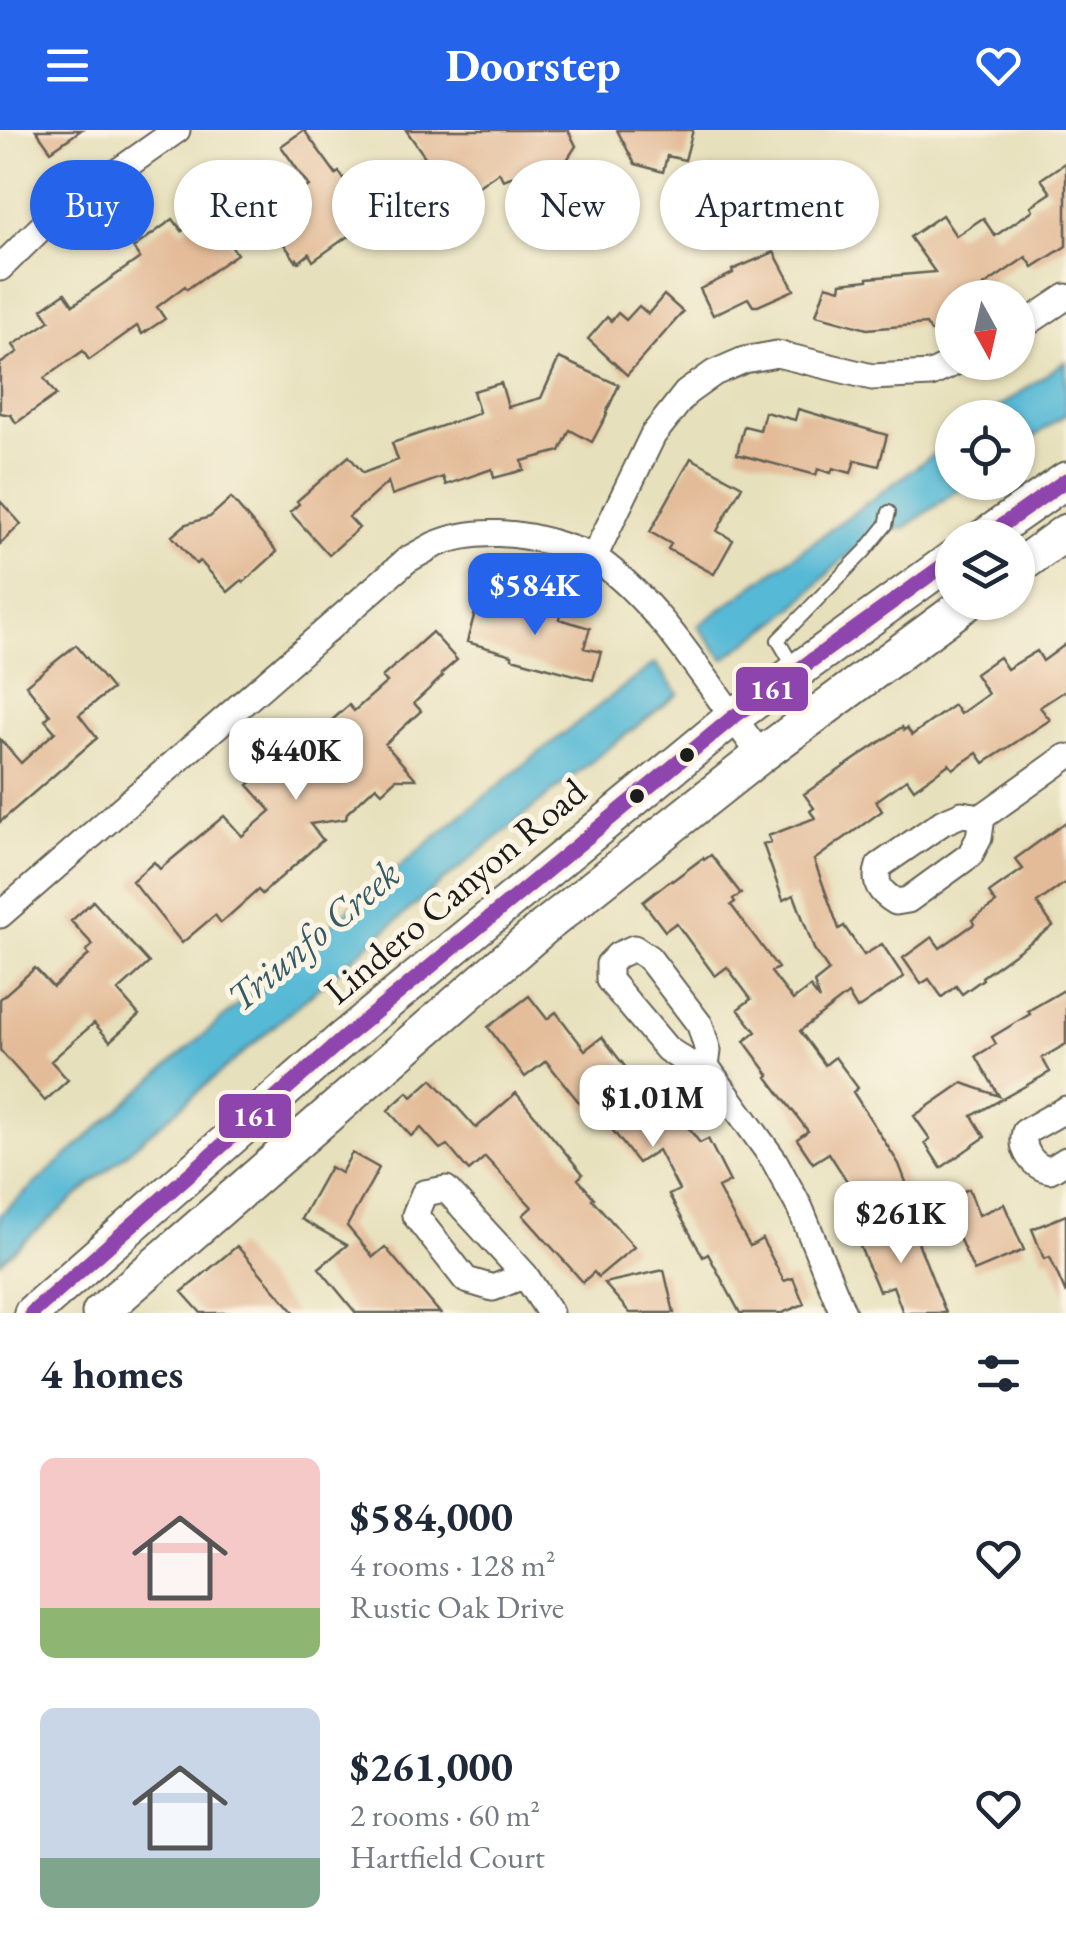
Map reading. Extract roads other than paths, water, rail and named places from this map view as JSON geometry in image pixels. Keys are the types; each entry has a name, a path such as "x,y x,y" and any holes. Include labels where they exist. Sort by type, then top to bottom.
{"street":[{"path":"0,268 49,220 176,130"},
{"path":"1035,318 1066,298"},
{"path":"594,556 653,435 686,394 714,373 744,360 777,354 872,377 935,372"},
{"path":"1009,520 1066,480"},
{"path":"1035,555 1066,532"},
{"path":"0,916 407,560 437,544 470,536 512,533 594,556 626,582 679,643 760,755"},
{"name":"Lindero Canyon Road","path":"32,1313 344,1038 732,718 935,571"},
{"path":"100,1313 544,927 760,755 944,620"},
{"path":"982,817 1064,763"},
{"path":"706,1066 688,1064 666,1049 608,980 609,964 618,955 634,948 649,958 700,1025 708,1051 706,1066 774,1160 800,1208 843,1313"},
{"path":"1066,1108 1025,1132 1023,1139 1030,1159 1042,1168 1050,1170 1066,1160"},
{"path":"525,1275 550,1313"}],"lane":[{"path":"797,671 778,640 865,551 886,526 889,512"}],"water":[{"path":"1066,361 1066,414 1035,436 1035,400 1010,400"},
{"path":"935,453 935,500 944,500 904,528 887,531 857,548 785,615 724,659 698,626"},
{"path":"655,663 678,694 430,892 0,1262 0,1215 404,863"}],"water label":[{"name":"Triunfo Creek","path":"313,935"}]}
